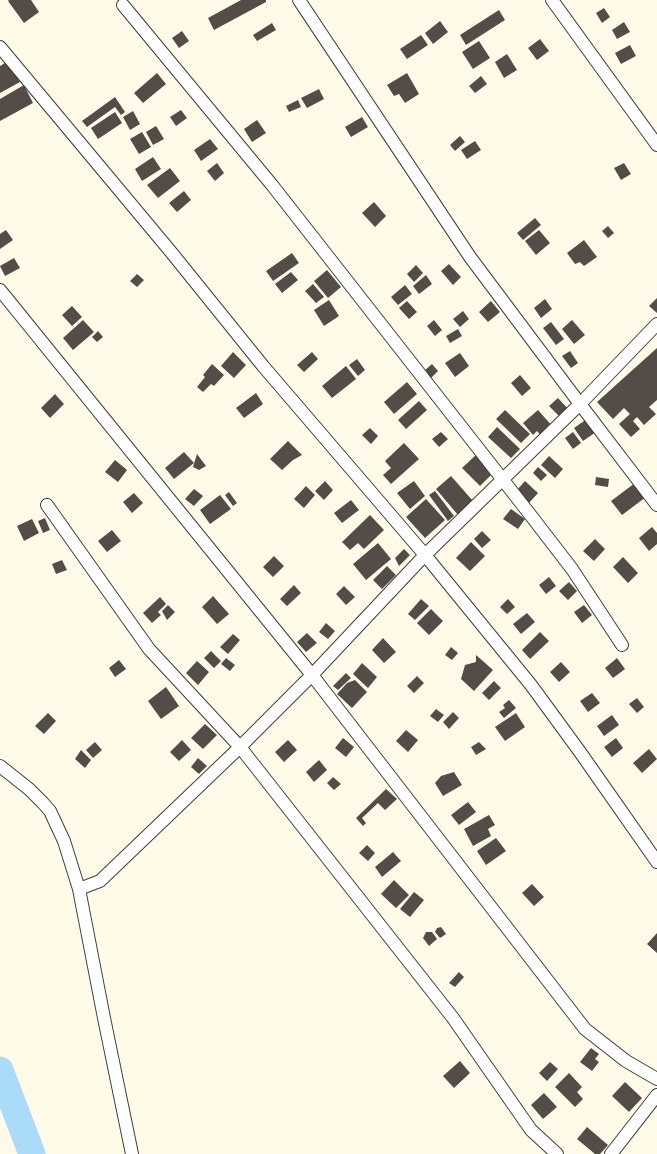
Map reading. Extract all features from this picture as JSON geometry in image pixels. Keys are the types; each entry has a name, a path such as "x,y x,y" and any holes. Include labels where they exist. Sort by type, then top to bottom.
{"street":[{"path":"299,0 470,257 657,505"},
{"path":"552,0 657,145"},
{"path":"123,5 272,185 572,569 622,644"},
{"path":"1,50 171,252 262,366 425,555 531,685 657,862"},
{"path":"0,290 312,675 585,1029 626,1061 657,1079"},
{"path":"79,889 100,881 240,748 312,675 425,555 580,404 657,324"},
{"path":"47,505 149,649 240,748 453,1018 531,1130 557,1154"},
{"path":"0,766 29,789 50,811 64,841 79,889 132,1154"},
{"path":"611,1154 657,1095"}],"building":[{"path":"31,0 39,12 24,23 8,1"},
{"path":"241,0 266,0 266,2 214,30 208,18"},
{"path":"604,8 610,17 602,23 596,13"},
{"path":"499,10 505,20 466,45 460,35"},
{"path":"440,21 448,32 433,44 425,33"},
{"path":"624,22 630,32 617,39 612,30"},
{"path":"272,23 276,30 257,41 253,35"},
{"path":"182,31 189,41 179,48 172,38"},
{"path":"421,35 428,45 407,59 400,49"},
{"path":"540,39 549,51 537,60 528,48"},
{"path":"479,41 490,58 473,69 462,52"},
{"path":"630,45 636,56 621,64 615,53"},
{"path":"507,54 517,70 504,78 495,62"},
{"path":"8,61 20,82 0,93 0,66"},
{"path":"157,73 166,84 143,103 134,93"},
{"path":"407,73 419,94 405,103 399,94 394,96 387,85"},
{"path":"481,76 487,84 475,93 469,86"},
{"path":"24,85 33,103 0,121 0,99"},
{"path":"319,89 324,99 307,108 301,98"},
{"path":"115,97 125,112 121,115 115,107 87,127 82,121"},
{"path":"298,100 301,107 289,112 286,106"},
{"path":"181,110 187,118 176,126 170,117"},
{"path":"133,111 140,124 130,130 123,117"},
{"path":"115,112 122,123 98,139 91,128"},
{"path":"362,117 368,127 351,137 345,127"},
{"path":"257,120 266,133 252,142 244,129"},
{"path":"156,126 164,139 153,145 146,132"},
{"path":"142,132 151,147 139,154 130,139"},
{"path":"460,136 465,142 455,151 450,145"},
{"path":"210,139 218,149 201,161 194,150"},
{"path":"475,141 481,150 467,159 461,150"},
{"path":"153,157 161,169 142,181 135,169"},
{"path":"217,163 224,173 215,181 207,171"},
{"path":"624,163 631,174 621,180 614,168"},
{"path":"170,168 180,181 158,198 147,185"},
{"path":"184,191 191,200 177,212 169,203"},
{"path":"374,202 386,216 375,227 362,213"},
{"path":"535,218 541,225 523,240 517,233"},
{"path":"608,226 614,233 608,238 602,231"},
{"path":"6,230 13,240 0,249 0,234"},
{"path":"539,230 550,243 536,255 525,241"},
{"path":"584,240 597,257 584,266 580,262 575,264 567,253"},
{"path":"292,253 299,263 273,281 266,271"},
{"path":"14,258 20,268 5,276 0,266"},
{"path":"449,264 461,277 453,285 441,271"},
{"path":"416,265 423,273 414,282 407,274"},
{"path":"327,270 341,287 328,298 314,281"},
{"path":"291,272 298,280 282,293 275,284"},
{"path":"137,274 144,280 137,287 130,281"},
{"path":"426,275 432,284 419,294 413,286"},
{"path":"313,284 324,297 316,303 305,291"},
{"path":"405,285 412,294 398,305 391,297"},
{"path":"657,298 657,313 649,306"},
{"path":"545,299 552,309 541,318 534,308"},
{"path":"329,300 339,316 324,326 314,310"},
{"path":"407,301 417,312 409,319 399,308"},
{"path":"491,301 500,312 488,322 479,312"},
{"path":"72,306 82,317 72,326 62,315"},
{"path":"463,311 469,319 460,327 453,319"},
{"path":"83,320 94,332 73,350 63,338"},
{"path":"434,320 442,330 435,336 427,326"},
{"path":"572,320 585,335 574,344 562,329"},
{"path":"551,322 564,339 556,345 543,328"},
{"path":"458,329 462,336 450,343 446,336"},
{"path":"98,331 103,337 97,342 92,337"},
{"path":"657,348 657,400 649,407 656,414 644,425 637,417 633,421 640,429 631,437 619,424 630,414 624,408 613,419 597,402"},
{"path":"570,351 578,363 571,368 562,356"},
{"path":"233,352 246,365 234,378 221,366"},
{"path":"312,352 318,359 304,372 297,365"},
{"path":"460,353 469,366 455,377 445,363"},
{"path":"357,359 365,370 358,376 349,365"},
{"path":"212,364 224,375 214,386 211,384 203,392 197,387 205,377 203,375"},
{"path":"432,364 438,371 431,378 424,371"},
{"path":"346,366 356,379 332,398 322,386"},
{"path":"520,375 531,388 522,396 511,383"},
{"path":"407,382 417,394 394,414 384,402"},
{"path":"256,393 263,404 244,418 236,408"},
{"path":"55,394 64,404 50,418 41,408"},
{"path":"558,398 569,410 561,418 549,406"},
{"path":"419,401 427,410 406,429 398,420"},
{"path":"505,410 530,434 521,443 496,419"},
{"path":"538,410 553,427 542,437 537,431 533,435 523,423"},
{"path":"587,419 596,432 583,441 574,428"},
{"path":"497,427 520,449 511,458 488,437"},
{"path":"370,428 378,436 371,444 362,435"},
{"path":"441,432 448,439 439,447 432,439"},
{"path":"573,432 581,443 573,449 565,438"},
{"path":"288,441 302,455 293,460 282,470 270,459"},
{"path":"404,443 419,459 391,484 383,475 391,468 385,461"},
{"path":"184,452 194,463 174,479 165,468"},
{"path":"197,454 206,466 199,470 193,467"},
{"path":"477,454 494,472 480,486 462,468"},
{"path":"549,456 563,469 555,478 541,465"},
{"path":"115,460 127,470 118,482 105,472"},
{"path":"538,467 547,475 541,481 533,473"},
{"path":"451,476 473,501 458,515 436,489"},
{"path":"596,477 609,479 608,487 595,485"},
{"path":"325,481 333,490 324,500 315,491"},
{"path":"414,481 425,496 410,509 397,493"},
{"path":"525,481 538,493 529,503 516,491"},
{"path":"635,483 646,497 622,515 611,501"},
{"path":"306,486 315,495 304,508 294,499"},
{"path":"194,489 203,496 194,506 185,499"},
{"path":"435,491 454,516 448,521 429,495"},
{"path":"229,492 237,503 233,506 225,495"},
{"path":"134,493 143,503 132,513 123,502"},
{"path":"220,495 231,509 210,524 200,510"},
{"path":"426,499 445,520 425,538 406,517"},
{"path":"351,500 359,510 342,523 334,513"},
{"path":"511,509 525,519 518,529 503,519"},
{"path":"370,515 384,530 364,549 358,543 350,550 342,542"},
{"path":"45,518 50,530 43,533 38,521"},
{"path":"32,519 39,533 24,541 17,526"},
{"path":"652,527 657,533 657,544 649,551 639,538"},
{"path":"112,530 121,541 107,552 98,541"},
{"path":"482,531 491,540 482,548 474,539"},
{"path":"595,539 605,549 594,561 583,551"},
{"path":"471,542 485,556 470,571 456,558"},
{"path":"378,543 391,559 366,580 353,564"},
{"path":"404,549 410,555 399,566 395,558"},
{"path":"274,556 284,566 273,577 263,567"},
{"path":"623,557 638,573 628,583 613,567"},
{"path":"62,560 67,570 56,574 52,564"},
{"path":"387,566 396,575 382,589 373,580"},
{"path":"549,577 556,586 546,594 539,585"},
{"path":"569,582 577,591 568,600 559,591"},
{"path":"294,585 301,593 287,606 280,599"},
{"path":"344,586 355,597 346,605 336,594"},
{"path":"213,596 229,614 217,624 202,607"},
{"path":"160,597 166,604 158,612 161,615 152,623 143,613"},
{"path":"421,599 429,606 415,620 408,614"},
{"path":"508,599 515,607 507,614 500,607"},
{"path":"168,605 175,612 167,620 162,611"},
{"path":"584,605 592,615 582,623 574,612"},
{"path":"431,609 443,621 429,635 417,623"},
{"path":"527,613 535,622 521,634 513,624"},
{"path":"326,623 335,631 328,639 319,632"},
{"path":"540,632 549,641 530,659 522,650"},
{"path":"307,633 317,643 306,652 297,642"},
{"path":"233,634 240,640 228,654 220,647"},
{"path":"383,638 396,652 384,663 372,650"},
{"path":"451,647 458,653 452,660 445,655"},
{"path":"211,651 221,661 214,668 204,658"},
{"path":"476,655 493,670 474,691 461,679 465,665 476,662"},
{"path":"226,658 235,665 230,671 221,664"},
{"path":"617,658 625,669 613,678 605,668"},
{"path":"119,660 126,669 115,677 109,668"},
{"path":"197,661 209,672 198,685 186,673"},
{"path":"561,662 570,672 559,682 550,672"},
{"path":"362,663 377,677 368,688 353,674"},
{"path":"346,673 351,678 338,690 333,686"},
{"path":"417,676 424,683 414,693 407,686"},
{"path":"355,680 367,692 352,708 337,694 347,683"},
{"path":"494,681 501,688 489,700 482,693"},
{"path":"166,687 179,706 161,719 148,701"},
{"path":"592,693 600,703 588,712 580,701"},
{"path":"637,698 644,707 637,713 629,704"},
{"path":"509,700 516,708 504,718 499,712 505,708 503,705"},
{"path":"436,709 444,715 438,722 430,716"},
{"path":"453,712 459,718 449,729 443,722"},
{"path":"48,713 56,721 44,734 35,726"},
{"path":"516,713 525,727 505,741 495,727"},
{"path":"612,715 619,725 604,736 597,726"},
{"path":"205,724 217,735 203,749 191,738"},
{"path":"406,730 418,740 408,752 396,741"},
{"path":"343,738 354,747 346,757 335,748"},
{"path":"616,738 623,748 612,757 604,747"},
{"path":"182,740 191,750 179,761 170,752"},
{"path":"288,740 297,750 284,762 275,752"},
{"path":"95,742 102,750 93,758 86,750"},
{"path":"479,742 486,749 476,755 471,747"},
{"path":"649,749 657,759 642,773 633,763"},
{"path":"81,750 91,760 85,768 75,759"},
{"path":"198,758 207,766 199,774 191,767"},
{"path":"319,760 327,770 314,782 306,772"},
{"path":"454,772 462,785 443,796 435,783 441,776"},
{"path":"333,777 341,784 334,790 327,783"},
{"path":"386,789 397,799 385,810 378,803 362,818 366,823 363,826 356,818"},
{"path":"468,802 476,812 459,825 451,815"},
{"path":"489,815 495,825 488,829 491,836 473,846 464,829"},
{"path":"496,838 506,851 486,865 477,851"},
{"path":"367,845 375,853 368,861 359,853"},
{"path":"393,852 401,861 382,877 375,867"},
{"path":"394,880 409,895 396,908 381,894"},
{"path":"532,884 544,897 534,906 522,893"},
{"path":"414,892 424,900 410,917 400,909"},
{"path":"441,927 446,934 440,938 435,932 437,928"},
{"path":"426,932 432,932 437,939 429,946 423,938"},
{"path":"657,933 657,953 647,944"},
{"path":"459,972 464,977 455,987 449,983"},
{"path":"591,1048 599,1054 595,1059 599,1062 592,1071 580,1062"},
{"path":"460,1061 470,1073 454,1088 443,1076"},
{"path":"550,1062 558,1069 547,1081 539,1073"},
{"path":"569,1073 582,1087 577,1092 583,1099 575,1107 555,1087"},
{"path":"625,1082 642,1098 629,1112 612,1096"},
{"path":"544,1093 557,1107 543,1119 531,1105"},
{"path":"587,1127 608,1145 600,1154 595,1154 577,1139"}],"waterway":[{"path":"0,1070 32,1154"}]}
